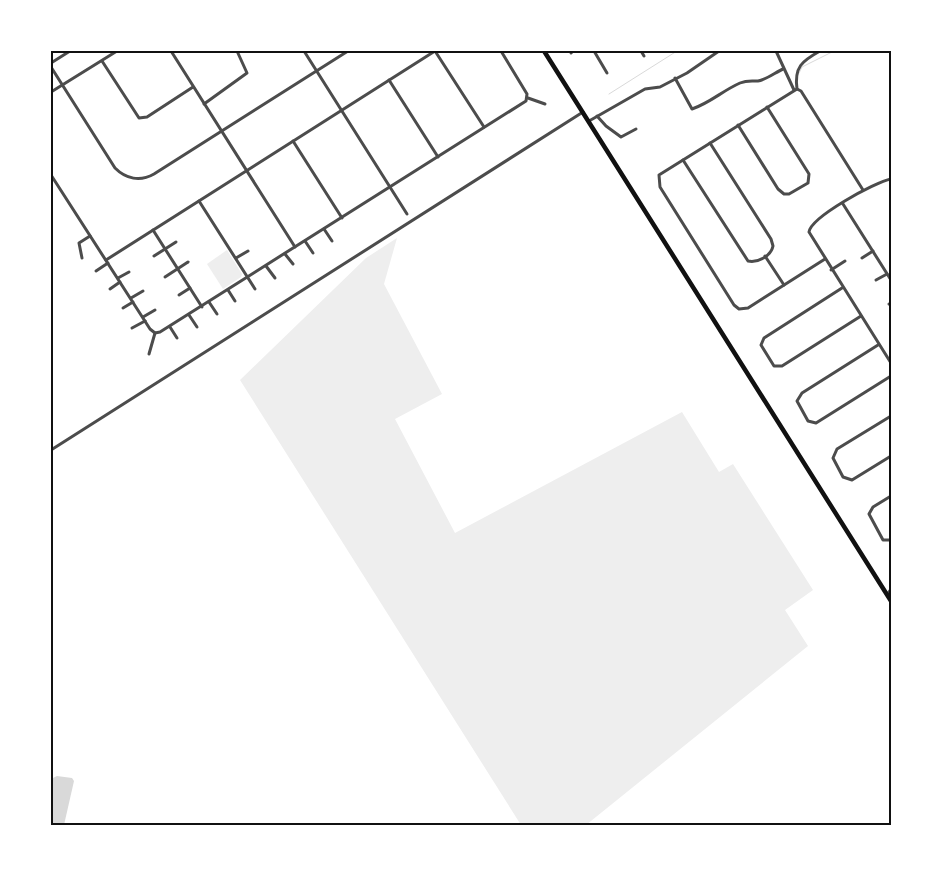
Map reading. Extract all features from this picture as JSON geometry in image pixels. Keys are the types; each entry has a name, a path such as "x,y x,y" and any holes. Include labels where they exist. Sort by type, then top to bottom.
{"main road":[{"path":"544,51 891,601"}],"street":[{"path":"51,63 70,51"},
{"path":"51,92 117,51"},
{"path":"171,51 295,247"},
{"path":"204,104 247,73 236,51"},
{"path":"304,51 407,214"},
{"path":"51,67 113,166 128,177 138,179 150,177 348,51"},
{"path":"96,271 107,261 153,230 435,51 484,127"},
{"path":"501,51 528,98"},
{"path":"594,51 607,73"},
{"path":"641,51 644,56"},
{"path":"589,121 645,89 660,87 687,73 719,51"},
{"path":"776,51 783,69 795,90"},
{"path":"795,90 796,71 800,63 820,51"},
{"path":"102,61 140,118 147,117 194,87"},
{"path":"675,78 692,109 711,101 720,92 746,80 760,80 783,69"},
{"path":"389,80 438,157"},
{"path":"825,259 748,308 739,309 734,305 658,184 659,175 795,90 801,91 863,190"},
{"path":"155,332 170,327 202,307 528,98"},
{"path":"528,98 545,104"},
{"path":"738,125 781,192 789,194 808,183 809,174 767,107"},
{"path":"51,450 583,112"},
{"path":"597,116 606,126 621,137 636,129"},
{"path":"293,141 342,218"},
{"path":"683,160 745,258 748,261 755,262 766,256 773,249 771,239 710,143"},
{"path":"51,175 144,319 155,332"},
{"path":"891,179 863,190 816,221 810,228 812,239 891,364"},
{"path":"199,201 255,289"},
{"path":"843,204 891,280"},
{"path":"324,229 332,241"},
{"path":"153,230 202,307"},
{"path":"82,258 79,243 90,236"},
{"path":"305,241 313,253"},
{"path":"154,256 176,242"},
{"path":"236,258 248,251"},
{"path":"862,258 873,251"},
{"path":"285,254 293,264"},
{"path":"766,256 784,285"},
{"path":"831,270 845,261"},
{"path":"165,277 188,262"},
{"path":"266,266 275,278"},
{"path":"118,278 129,272"},
{"path":"876,280 887,274"},
{"path":"110,289 120,282"},
{"path":"179,295 190,288"},
{"path":"842,288 764,338 761,345 767,358 774,366 782,366 861,316"},
{"path":"228,290 235,301"},
{"path":"123,308 143,291"},
{"path":"209,302 216,314"},
{"path":"132,328 154,310"},
{"path":"190,314 197,327"},
{"path":"170,327 177,338"},
{"path":"149,354 155,332"},
{"path":"878,344 802,393 797,403 808,421 816,423 891,376"},
{"path":"891,416 837,449 833,458 843,477 852,480 891,456"},
{"path":"891,496 873,507 869,514 883,540 891,540"},
{"path":"887,594 891,589"}],"shaded area":[{"path":"397,238 384,284 442,394 395,419 455,533 682,412 719,472 733,464 813,590 785,610 808,646 586,825 521,825 240,380 366,258"},
{"path":"227,250 242,274 241,277 223,289 207,264"},
{"path":"57,776 72,778 74,781 64,825 51,825 51,779"}],"waterway":[{"path":"609,94 677,51"},
{"path":"799,73 802,67 834,51"}]}
